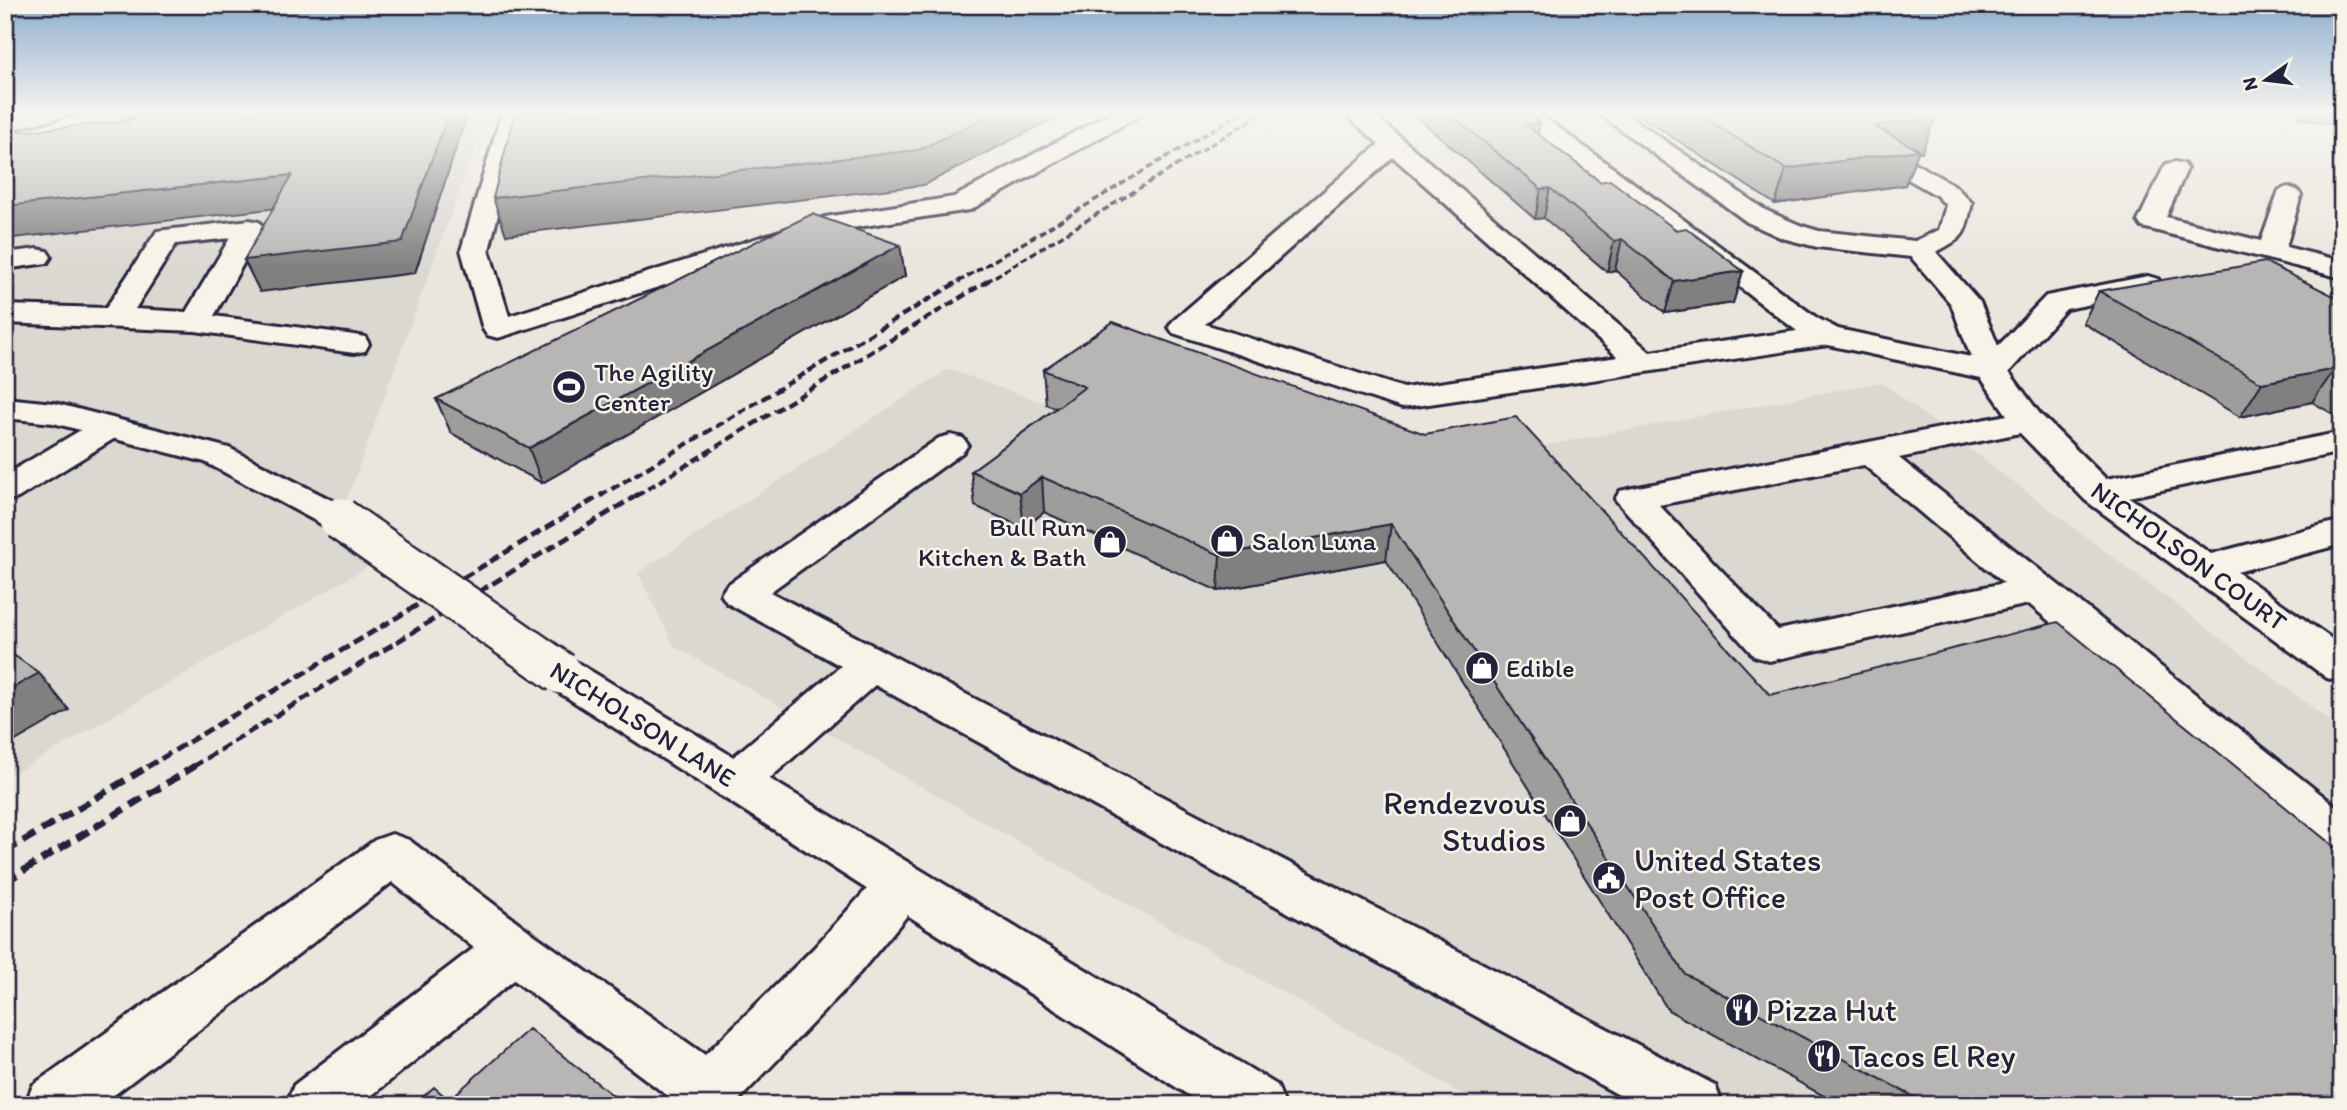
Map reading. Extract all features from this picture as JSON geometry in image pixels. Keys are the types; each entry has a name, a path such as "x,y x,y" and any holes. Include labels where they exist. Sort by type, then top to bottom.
{"main road":[{"path":"499,164 475,250 498,329 834,223 961,204 1034,164"},
{"path":"1370,164 1184,327 1402,398 1644,365 1828,336"},
{"path":"1415,164 1644,365"},
{"path":"1591,164 1806,324 1828,336 1992,370 2056,302 2170,281"},
{"path":"1682,164 1756,216 1792,232 1816,239 1919,250 1951,234 1959,203 1945,190 1902,164"},
{"path":"2175,169 2151,221 2342,270"},
{"path":"2271,252 2288,195"},
{"path":"115,317 167,237 250,228 195,322"},
{"name":"NICHOLSON COURT","path":"1919,250 1965,302 1992,370 2028,421 2098,492 2203,569 2335,656"},
{"path":"5,261 37,257"},
{"path":"5,314 195,322 354,344"},
{"name":"NICHOLSON LANE","path":"5,408 54,414 217,455 340,519 561,673 1256,1105"},
{"path":"2028,421 1633,499 1769,646 2036,589"},
{"path":"5,490 108,428"},
{"path":"2098,492 2342,442"},
{"path":"951,444 741,594 1694,1105"},
{"path":"1871,453 2342,839"},
{"path":"2203,569 2342,532"},
{"path":"735,782 871,664"},
{"path":"54,1105 392,854 707,1098 832,966 902,885"},
{"path":"315,1105 513,949"}],"shaded area":[{"path":"5,164 469,164 340,519 388,555 5,779"},
{"path":"1114,355 1420,469 1881,382 2342,730 2342,1105 1481,1105 674,646 638,573 948,369 1046,404"}],"building":[{"path":"5,164 430,164 402,242 244,260 292,175 5,206"},
{"path":"502,164 797,164 493,198"},
{"path":"1510,164 1576,164 1600,182 1610,180 1676,230 1686,228 1743,271 1674,281 1622,239 1614,241 1550,188 1541,189"},
{"path":"1778,164 1822,164 1786,169"},
{"path":"812,214 900,245 529,448 436,399"},
{"path":"2265,262 2342,300 2342,372 2335,369 2262,383 2099,291"},
{"path":"1113,322 1425,434 1516,417 1770,695 2058,622 2342,853 2342,1105 1929,1105 1685,974 1391,524 1220,555 1042,477 1020,493 971,471 1085,387 1043,370"},
{"path":"5,649 39,673 5,692"},
{"path":"529,1029 625,1105 414,1105 434,1087 449,1100"}],"railway":[{"path":"958,282 1155,164"},
{"path":"986,282 1179,164"},
{"path":"600,496 961,280"},
{"path":"636,496 989,280"},
{"path":"147,767 603,494"},
{"path":"192,767 639,494"},
{"path":"5,852 149,766"},
{"path":"5,882 195,766"}],"place":[{"name":"The Agility Center","path":"569,387"},
{"name":"Salon Luna","path":"1227,541"},
{"name":"Bull Run Kitchen & Bath","path":"1110,542"},
{"name":"Edible","path":"1482,668"},
{"name":"Rendezvous Studios","path":"1570,821"},
{"name":"United States Post Office","path":"1609,878"},
{"name":"Pizza Hut","path":"1742,1010"},
{"name":"Tacos El Rey","path":"1824,1056"}]}
